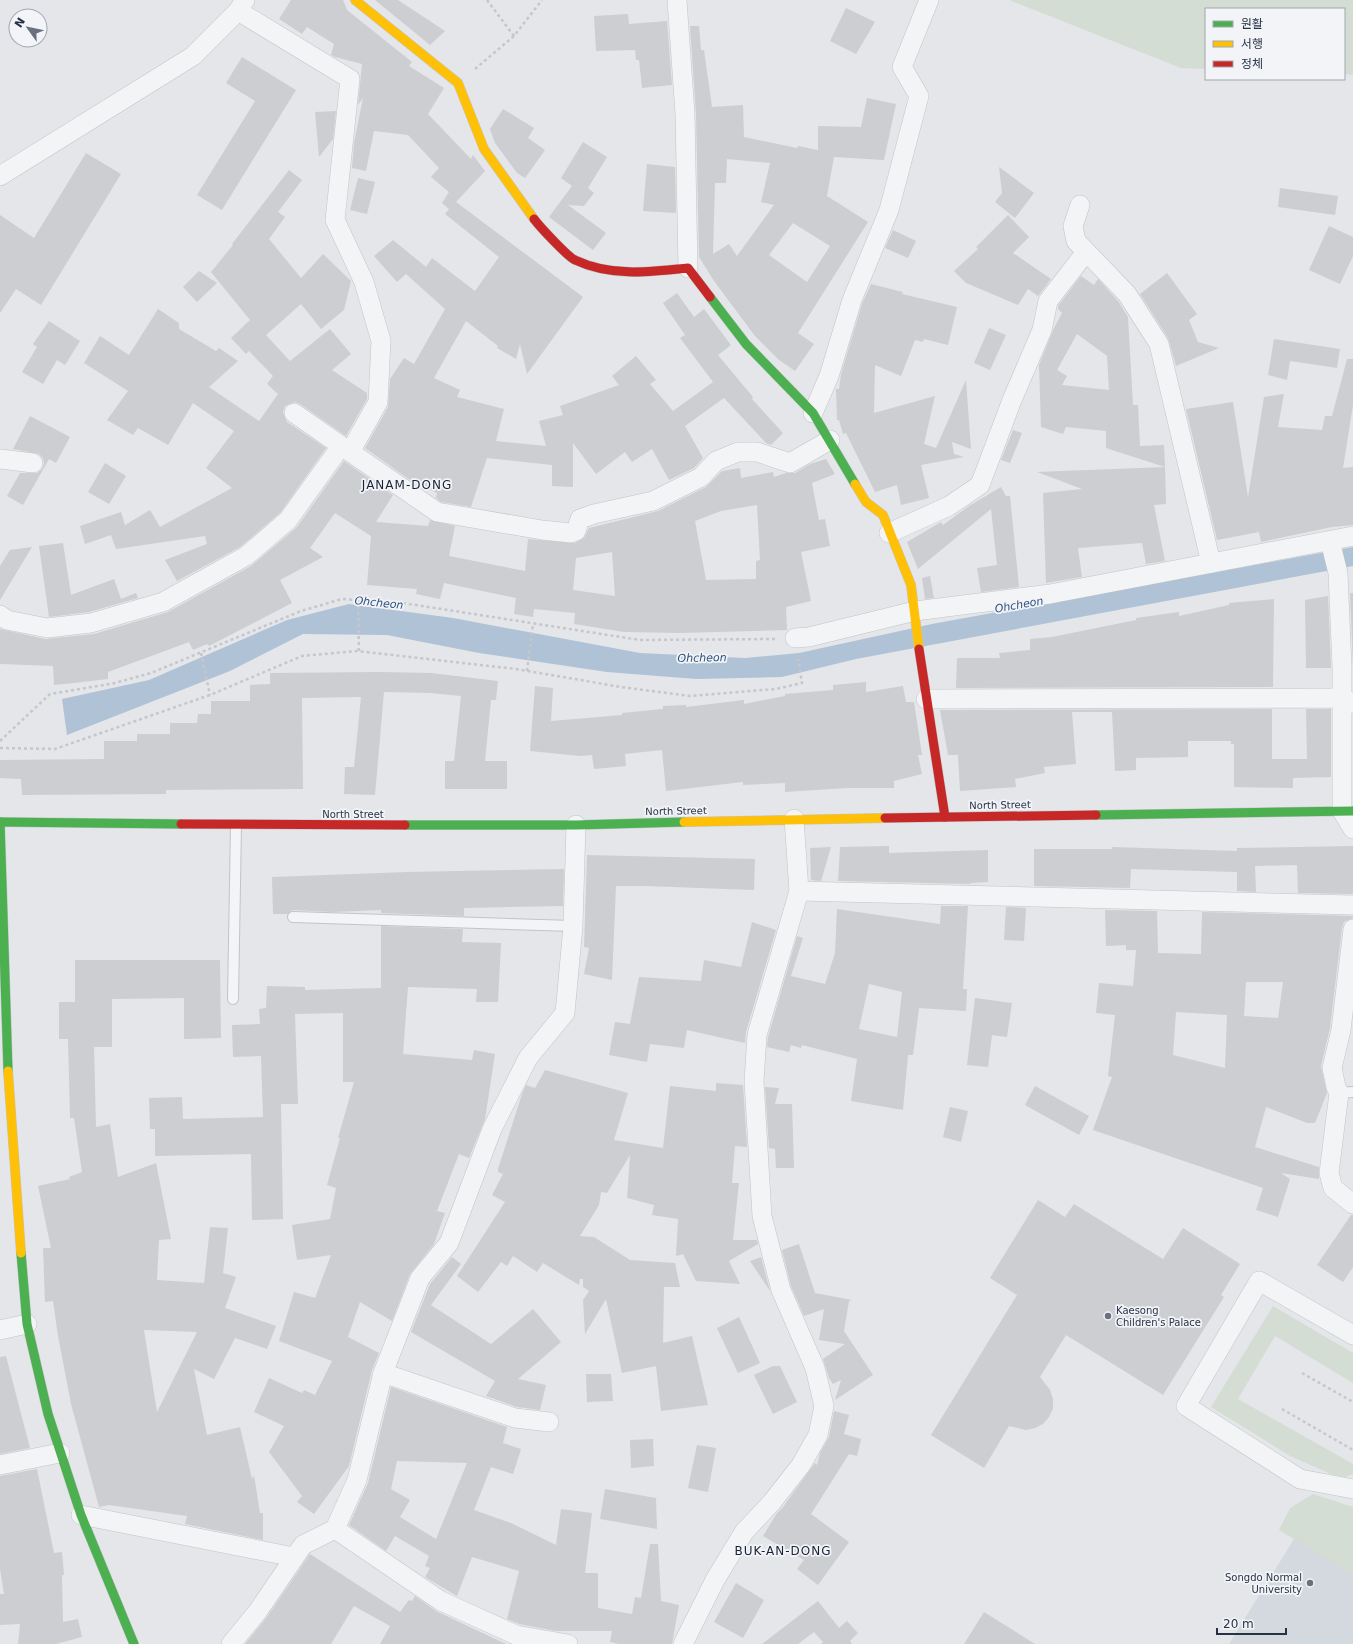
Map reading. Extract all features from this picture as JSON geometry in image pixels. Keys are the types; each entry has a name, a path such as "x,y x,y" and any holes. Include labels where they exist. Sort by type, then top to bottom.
{"main road":[{"path":"355,0 458,83 484,149 537,222 574,260 611,272 653,272 688,268 746,344 813,413 866,502 883,515 911,585 926,699 945,817"},
{"name":"North Street","path":"0,822 236,825 576,825 794,819 1348,811"},
{"path":"0,822 4,1082 27,1324 48,1414 60,1453 81,1515 134,1644"}],"street":[{"path":"677,0 685,114 688,268"},
{"path":"813,413 829,376 852,300 889,210 919,96 902,67 929,0"},
{"path":"0,176 194,56 241,5 350,79 335,220 364,282 381,341 378,402 345,449 288,520 246,556 163,602 91,623 47,628 7,620 0,615"},
{"path":"1080,205 1073,226 1076,241 1127,294 1159,344 1211,563"},
{"path":"889,533 949,506 980,485 1012,400 1042,330 1048,301 1086,252"},
{"path":"294,413 437,512 542,530 571,533 576,531 580,519 594,514 653,501 701,477 716,460 738,452 757,452 790,463 830,440"},
{"path":"0,459 32,463"},
{"path":"796,645 809,637 915,611 1050,594 1211,563 1331,544 1353,536"},
{"path":"1331,544 1338,573 1342,668 1347,700 1348,811 1353,830"},
{"path":"926,699 1347,700"},
{"path":"683,1644 716,1580 744,1532 772,1502 801,1465 818,1435 824,1406 815,1368 781,1290 762,1216 754,1081 757,1035 799,891 794,819"},
{"path":"231,1644 258,1611 303,1545 335,1529 357,1480 383,1373 420,1278 449,1243 492,1129 528,1058 565,1013 573,926 576,825"},
{"path":"799,891 1353,905"},
{"path":"1353,929 1341,1030 1332,1068 1336,1087 1346,1092 1329,1174 1333,1188 1353,1204"},
{"path":"1353,1335 1259,1281 1186,1406 1300,1479 1353,1489"},
{"path":"0,1330 27,1324"},
{"path":"383,1373 515,1418 549,1422"},
{"path":"0,1465 60,1453"},
{"path":"81,1515 294,1557"},
{"path":"335,1529 441,1601 516,1635 568,1644"}],"lane":[{"path":"233,999 236,825"},
{"path":"293,917 573,926"}],"path":[{"path":"487,0 514,36"},
{"path":"458,83 514,36 542,0"},
{"path":"0,742 50,694 115,683 151,673 201,654 301,611 342,599 403,603 640,640 796,645 802,683 776,689 690,696 621,687 527,671 359,651 302,656 210,695 55,749 0,748"},
{"path":"358,600 359,651"},
{"path":"527,671 533,624"},
{"path":"201,654 210,695"},
{"path":"1302,1373 1353,1402"},
{"path":"1282,1409 1353,1450"}],"shaded area":[{"path":"1009,0 1353,0 1353,75 1345,74 1345,8 1205,8 1205,69 1181,68"},
{"path":"1273,1306 1353,1353 1353,1383 1275,1336 1238,1399 1353,1464 1353,1474 1345,1477 1333,1475 1290,1456 1211,1407"},
{"path":"1313,1494 1353,1507 1353,1575 1279,1530 1290,1508"},
{"name":"Songdo Normal University","path":"1312,1510 1353,1523 1353,1644 1229,1644"}],"water":[{"name":"Ohcheon","path":"1353,547 1353,566 856,659 782,677 696,679 607,672 479,653 387,635 303,634 230,671 67,735 62,699 149,680 287,620 349,604 453,618 640,653 745,658 799,653 932,624"}],"building":[{"path":"291,0 343,0 347,10 412,62 409,66 444,88 428,114 471,159 473,155 485,171 456,202 583,297 527,374 520,344 516,359 497,348 498,346 466,321 434,378 460,390 457,397 504,409 496,441 546,446 539,421 563,415 560,406 619,385 612,376 636,356 656,380 650,384 673,411 713,382 680,338 685,335 663,303 677,293 694,317 704,309 731,345 718,355 753,397 752,399 783,433 771,445 766,443 724,398 685,426 703,458 694,468 669,480 652,449 632,462 625,452 596,474 573,443 573,487 552,486 552,465 487,458 471,507 441,502 436,498 437,493 410,480 365,448 388,407 390,379 404,358 414,364 445,309 406,274 397,282 374,256 393,240 426,267 432,258 475,291 499,257 445,214 449,209 442,203 449,192 431,177 439,168 408,135 374,131 366,171 352,168 354,143 363,98 358,105 362,64 331,55 334,44 307,27 302,34 279,19"},
{"path":"375,0 398,0 445,31 430,45"},
{"path":"846,8 875,22 856,54 830,41"},
{"path":"628,14 629,24 667,21 672,85 642,88 639,60 636,60 635,50 596,51 594,16"},
{"path":"690,26 699,26 701,50 704,50 712,107 743,105 744,137 797,148 798,146 818,150 818,126 861,127 867,98 896,104 884,160 834,157 827,196 868,222 798,333 814,344 795,371 779,360 755,336 714,281 699,257 696,114","holes":["727,159 770,163 761,202 774,205 737,256 729,244 713,254 715,183 726,183","793,223 830,246 807,282 769,255"]},
{"path":"242,57 296,90 222,210 197,195 255,101 226,83"},
{"path":"503,109 534,128 528,138 545,150 525,178 517,173 495,143 490,129"},
{"path":"336,111 333,139 319,157 315,112"},
{"path":"583,142 607,157 588,188 594,193 584,206 568,205 606,233 593,250 549,217 572,186 561,178"},
{"path":"86,153 121,174 41,305 16,289 0,313 0,215 34,238"},
{"path":"647,164 675,167 676,213 643,211"},
{"path":"999,167 1034,193 1015,218 995,202 1002,193"},
{"path":"289,170 302,180 278,212 285,217 269,239 301,278 323,254 351,281 344,310 321,329 301,304 266,335 290,361 330,329 351,354 332,370 367,393 367,399 346,436 300,404 295,402 285,406 283,412 287,422 326,448 280,513 240,547 177,581 165,560 207,544 205,536 116,549 111,535 85,544 80,526 121,512 125,525 150,510 160,527 232,488 206,468 234,431 193,403 168,445 138,428 133,435 107,420 128,391 84,363 100,336 129,355 158,309 179,323 179,329 216,351 219,348 238,361 209,387 259,421 278,394 267,384 273,376 249,351 246,354 231,338 250,320 211,272"},
{"path":"358,178 375,182 367,214 350,210"},
{"path":"1280,188 1338,196 1335,215 1278,207"},
{"path":"1008,215 1029,237 1013,253 1051,279 1038,296 1028,289 1018,305 966,283 954,271 978,249 976,247"},
{"path":"1329,226 1353,237 1353,256 1340,284 1309,270"},
{"path":"893,230 916,241 908,258 885,248"},
{"path":"199,271 217,283 197,302 183,287"},
{"path":"1167,273 1197,314 1189,320 1198,342 1219,348 1176,366 1168,338 1140,294"},
{"path":"1081,276 1094,285 1098,279 1118,301 1128,317 1133,405 1138,405 1140,446 1164,445 1165,467 1106,448 1106,431 1066,427 1063,434 1041,427 1039,365 1054,328 1062,313 1058,309 1058,306","holes":["1077,334 1107,356 1109,390 1062,385 1067,376 1057,370"]},
{"path":"871,284 903,292 902,294 957,307 948,345 924,339 923,342 915,340 901,376 875,365 874,413 935,396 924,444 936,448 966,380 971,449 952,442 954,454 964,457 921,465 929,498 901,505 897,485 875,492 846,433 843,434 839,420 837,420 836,389 839,389 841,374 862,304"},
{"path":"49,321 80,341 65,365 57,360 43,384 22,372 37,347 33,344"},
{"path":"989,328 1006,335 990,370 974,363"},
{"path":"1274,339 1340,349 1337,368 1290,361 1287,380 1268,375"},
{"path":"1347,359 1353,359 1353,405 1343,468 1353,467 1353,525 1332,527 1261,542 1259,532 1217,540 1186,409 1233,402 1248,497 1264,397 1284,394 1278,427 1322,430 1325,416 1332,416"},
{"path":"30,416 70,437 56,463 49,459 23,505 7,496 20,473 37,473 42,469 44,464 43,458 39,454 13,449"},
{"path":"1013,430 1022,433 1010,463 1001,460"},
{"path":"826,459 835,474 812,483 819,520 825,519 830,546 801,552 811,601 786,607 787,630 679,633 624,632 574,624 575,613 534,609 533,617 514,614 516,598 444,583 440,599 416,594 417,589 367,585 371,536 335,513 310,548 323,557 280,580 292,603 209,646 207,644 193,650 189,642 108,672 108,679 54,685 53,666 0,664 0,629 45,639 94,634 168,612 251,566 297,527 344,461 393,495 376,522 428,526 430,520 455,526 449,556 525,571 528,539 575,543 584,538 589,528 658,511 706,487 722,471 740,468 741,478 773,472 774,477 786,473 795,473 810,464","holes":["757,505 760,560 756,561 756,579 706,580 695,521 721,511","612,552 615,596 573,590 576,558"]},
{"path":"105,463 126,476 109,504 88,492"},
{"path":"1165,467 1166,504 1154,505 1165,561 1146,564 1142,543 1078,548 1082,577 1046,583 1043,493 1082,489 1037,472"},
{"path":"1001,487 1006,496 1010,496 1019,587 981,592 977,568 997,565 991,509 918,569 907,542 941,522 943,525 969,506"},
{"path":"63,543 71,595 114,579 121,599 136,593 138,598 89,612 49,617 39,546"},
{"path":"32,547 0,600 0,566 10,550"},
{"path":"930,576 934,598 925,599 922,578"},
{"path":"1350,593 1353,593 1353,667"},
{"path":"1328,596 1331,668 1306,668 1305,600"},
{"path":"1274,599 1273,687 956,688 957,658 1000,658 999,653 1030,650 1030,639 1052,637 1136,620 1136,618 1179,612 1179,616 1229,605 1229,603"},
{"path":"270,673 431,673 498,681 496,700 491,700 485,761 507,761 507,789 445,789 445,761 454,761 461,696 430,693 384,692 375,795 344,794 345,767 354,767 361,697 302,698 303,789 166,790 166,794 22,795 21,779 0,778 0,760 104,759 104,741 137,741 137,734 170,734 170,723 197,723 198,714 211,714 211,701 250,701 250,685 270,684"},
{"path":"866,682 866,692 903,686 906,702 914,702 922,755 918,755 922,774 894,781 894,788 847,788 785,792 785,783 743,785 743,782 666,791 662,750 625,754 626,766 594,769 592,755 580,756 530,751 535,686 553,688 551,721 622,715 622,713 663,709 663,706 686,705 686,707 744,700 744,704 785,696 785,694 833,690 833,685"},
{"path":"1272,709 1272,759 1307,759 1306,709 1331,709 1331,777 1293,778 1293,788 1234,787 1234,744 1231,744 1231,741 1188,741 1188,757 1136,758 1136,770 1115,771 1112,712 1072,712 1076,764 1044,767 1045,773 1015,779 1016,787 960,791 958,755 948,755 940,710"},
{"path":"889,846 889,853 988,850 988,882 970,884 838,881 840,847"},
{"path":"1353,846 1353,894 1298,893 1297,865 1255,866 1256,892 1237,891 1237,872 1131,869 1130,888 1034,886 1034,849 1112,849 1112,847 1237,851 1237,848"},
{"path":"831,847 821,881 811,880 810,848"},
{"path":"587,855 755,859 754,890 616,886 612,980 584,974 589,948 584,947"},
{"path":"564,869 563,906 464,908 464,916 381,913 381,910 332,912 293,910 288,914 273,914 272,877 407,872"},
{"path":"941,906 968,906 963,989 967,989 966,1011 919,1008 913,1055 908,1055 903,1110 851,1101 857,1059 802,1045 801,1048 791,1045 789,1052 767,1047 768,1037 797,936 803,938 791,976 825,984 835,953 837,909 940,924","holes":["869,984 902,992 897,1037 859,1029"]},
{"path":"1006,907 1026,908 1024,941 1004,940"},
{"path":"1105,910 1157,911 1158,953 1201,954 1202,912 1353,916 1353,918 1344,922 1342,928 1330,1028 1321,1066 1327,1093 1315,1123 1307,1123 1266,1107 1255,1147 1319,1167 1319,1179 1281,1173 1290,1179 1278,1217 1256,1210 1263,1188 1093,1130 1112,1077 1108,1076 1115,1015 1096,1013 1099,983 1133,986 1136,950 1126,950 1126,945 1106,946","holes":["1246,982 1283,982 1278,1018 1244,1016","1176,1012 1227,1015 1225,1068 1173,1055"]},
{"path":"752,922 776,930 746,1032 745,1043 687,1030 684,1048 650,1044 647,1062 609,1055 615,1022 630,1024 639,977 701,981 704,960 741,967"},
{"path":"381,926 463,929 462,942 501,943 498,1002 476,1002 477,989 408,987 403,1054 472,1060 474,1050 495,1054 485,1119 469,1158 459,1154 437,1211 445,1213 434,1244 410,1274 392,1321 360,1302 348,1337 379,1353 372,1370 349,1466 314,1514 297,1502 302,1496 269,1452 284,1426 254,1412 269,1378 302,1393 304,1390 315,1395 332,1361 279,1341 294,1292 315,1298 331,1255 297,1260 292,1225 330,1219 336,1188 327,1185 340,1138 338,1138 354,1082 343,1082 343,1013 295,1014 298,1104 281,1104 283,1219 252,1220 251,1154 155,1156 155,1129 150,1129 149,1098 182,1097 183,1119 263,1117 261,1056 233,1057 232,1025 260,1024 259,1009 266,1008 267,986 305,987 305,990 381,988"},
{"path":"75,960 220,960 221,1038 184,1039 184,998 112,999 112,1047 94,1047 96,1127 110,1124 118,1177 156,1163 171,1239 159,1240 157,1280 204,1283 210,1227 228,1228 223,1273 236,1277 225,1308 276,1326 267,1349 235,1338 214,1379 194,1369 207,1435 240,1427 252,1479 254,1475 260,1513 263,1513 263,1540 185,1524 187,1516 109,1505 99,1507 71,1404 53,1301 45,1302 43,1248 51,1248 38,1186 70,1179 69,1177 82,1172 74,1118 70,1118 68,1039 59,1039 59,1002 75,1002","holes":["144,1330 197,1332 157,1412"]},
{"path":"975,998 1012,1003 1007,1037 992,1035 988,1067 967,1065"},
{"path":"545,1070 628,1093 614,1140 663,1148 670,1086 716,1091 716,1083 743,1085 747,1147 735,1146 732,1183 739,1183 733,1240 757,1240 758,1244 729,1261 740,1284 696,1281 683,1254 676,1256 678,1219 652,1215 654,1205 627,1198 630,1155 607,1193 601,1192 599,1205 580,1236 594,1237 630,1260 675,1263 680,1287 664,1287 663,1343 692,1336 708,1405 661,1411 656,1366 622,1373 606,1299 585,1334 583,1300 589,1291 583,1287 583,1279 580,1279 579,1285 543,1263 537,1272 513,1256 507,1266 501,1262 478,1292 457,1276 505,1202 492,1195 503,1174 498,1172 498,1169 526,1085 535,1088"},
{"path":"1035,1086 1089,1116 1079,1135 1025,1105"},
{"path":"765,1087 779,1088 775,1104 792,1104 794,1168 776,1168 775,1149 769,1148"},
{"path":"950,1107 968,1111 961,1142 943,1137"},
{"name":"Kaesong Children's Palace","path":"1038,1200 1065,1217 1074,1204 1163,1259 1183,1228 1240,1264 1221,1295 1224,1297 1163,1395 1066,1335 1040,1377 1050,1390 1053,1399 1053,1409 1049,1417 1043,1424 1035,1428 1026,1430 1009,1426 984,1468 931,1435 1017,1295 990,1278"},
{"path":"1351,1215 1353,1215 1353,1267 1343,1282 1317,1265"},
{"path":"799,1244 815,1293 852,1300 849,1301 844,1331 873,1375 835,1400 841,1380 833,1384 829,1378 823,1359 845,1344 819,1340 824,1309 804,1316 791,1286 782,1250"},
{"path":"452,1257 461,1264 431,1305 491,1344 533,1309 561,1342 518,1379 546,1385 540,1410 517,1407 486,1396 495,1381 411,1332 430,1284"},
{"path":"761,1257 770,1291 750,1261"},
{"path":"739,1317 760,1363 738,1373 717,1328"},
{"path":"6,1356 30,1448 0,1454 0,1357"},
{"path":"773,1366 780,1366 797,1402 773,1414 754,1375"},
{"path":"586,1374 611,1374 613,1401 587,1402"},
{"path":"391,1387 507,1427 503,1443 521,1449 513,1474 491,1467 474,1510 511,1523 556,1545 561,1509 592,1513 585,1573 598,1573 598,1608 632,1614 635,1597 641,1598 650,1544 658,1544 661,1601 679,1605 672,1644 619,1644 610,1642 612,1631 556,1631 519,1624 507,1619 519,1571 472,1557 457,1596 425,1577 430,1568 425,1566 429,1556 395,1536 386,1551 349,1525 368,1483","holes":["397,1461 467,1463 436,1539 400,1517 410,1500 391,1489"]},
{"path":"834,1411 849,1415 844,1434 861,1439 857,1456 849,1454 811,1514 849,1542 818,1585 797,1569 804,1560 763,1536 777,1513 815,1463 817,1465 820,1453 829,1437"},
{"path":"653,1439 654,1466 631,1468 630,1440"},
{"path":"697,1445 716,1448 708,1492 688,1488"},
{"path":"37,1469 54,1553 62,1552 64,1575 62,1575 63,1622 78,1619 82,1637 56,1644 18,1644 20,1624 0,1625 0,1594 4,1594 0,1569 0,1476"},
{"path":"605,1489 656,1498 657,1529 600,1519"},
{"path":"310,1554 400,1612 409,1600 412,1601 415,1596 436,1611 506,1644 380,1644 390,1626 354,1606 331,1644 245,1644 267,1617"},
{"path":"736,1583 764,1600 743,1638 714,1622"},
{"path":"818,1601 839,1628 847,1621 858,1633 850,1641 852,1644 821,1644 823,1642 814,1632 798,1644 762,1644"},
{"path":"984,1612 1035,1644 964,1644"}],"traffic: fast":[{"path":"710,297 746,344 813,413 855,484"},
{"path":"1096,815 1353,811"},
{"path":"0,822 181,824"},
{"path":"0,822 8,1071"},
{"path":"405,825 576,825 684,822"},
{"path":"21,1253 27,1324 48,1414 81,1515 134,1644"}],"traffic: slow":[{"path":"355,0 458,83 484,149 534,219"},
{"path":"855,484 866,502 883,515 911,585 919,649"},
{"path":"684,822 885,818"},
{"path":"8,1071 21,1253"}],"traffic: jam":[{"path":"534,219 548,235 571,258 575,260 602,269 631,272 688,268 710,297"},
{"path":"919,649 945,817"},
{"path":"885,818 1096,815"},
{"path":"181,824 405,825"}],"place":[{"name":"Kaesong Children's Palace","path":"1108,1316"},
{"name":"Songdo Normal University","path":"1310,1583"}],"district":[{"name":"JANAM-DONG","path":"407,485"},
{"name":"BUK-AN-DONG","path":"783,1551"}]}
